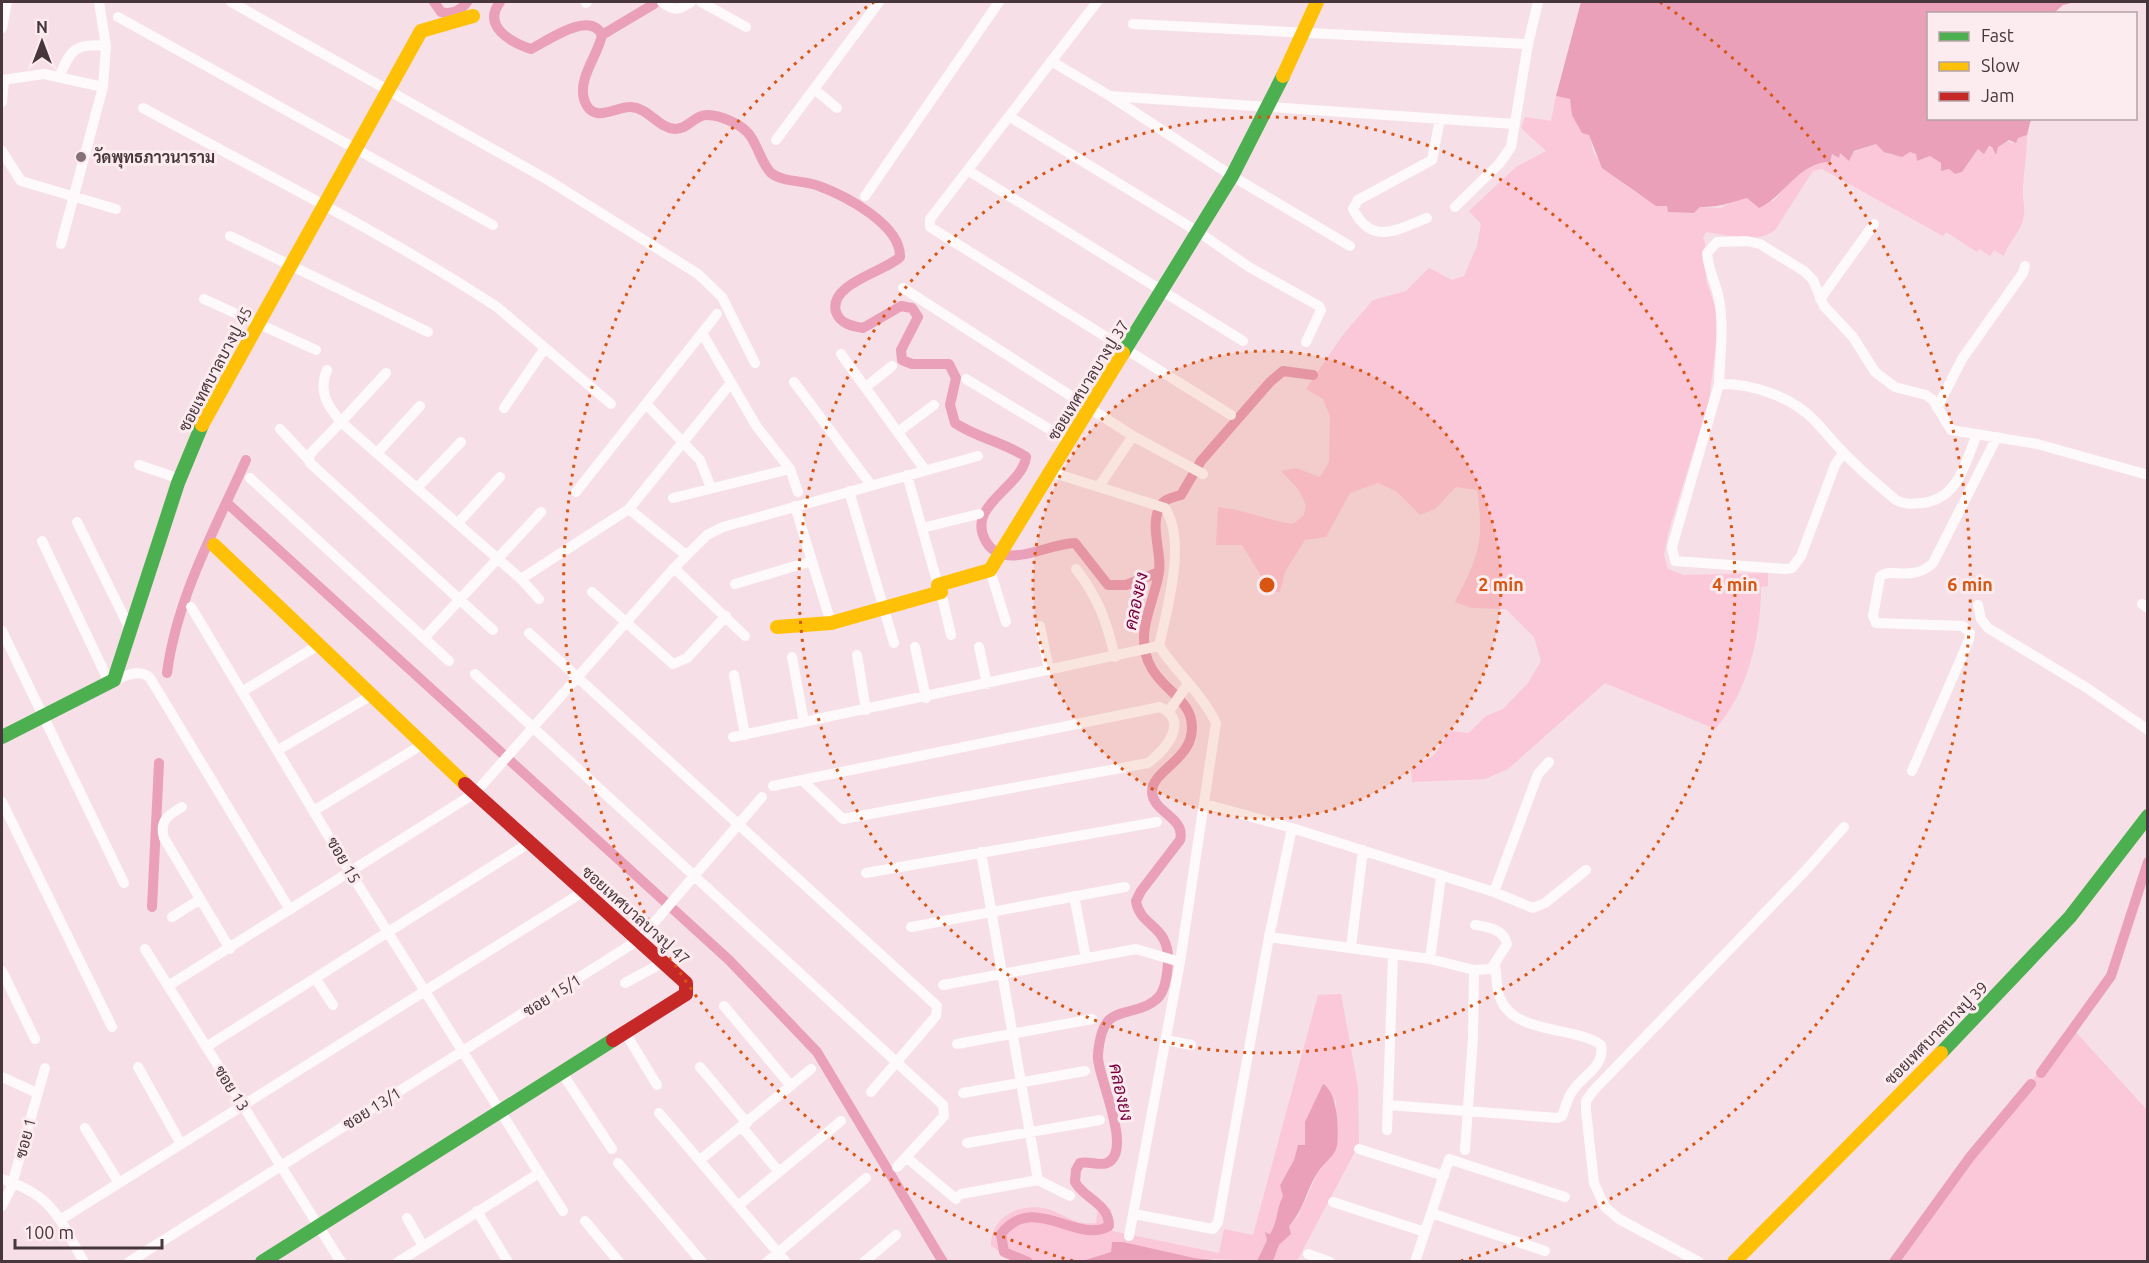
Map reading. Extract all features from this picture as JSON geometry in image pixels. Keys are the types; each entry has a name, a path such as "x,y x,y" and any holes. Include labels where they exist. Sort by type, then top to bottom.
{"street":[{"path":"2,28 7,2"},
{"path":"62,244 104,87 106,46 99,2"},
{"path":"231,2 548,180 699,274 722,297 755,363"},
{"path":"662,2 679,10 691,2"},
{"path":"701,2 746,27"},
{"path":"776,140 879,2"},
{"path":"865,196 999,2"},
{"path":"1097,2 930,219 932,231 1231,415"},
{"name":"ซอยเทศบาลบางปู 37","path":"990,570 1200,233 1269,106 1317,2"},
{"path":"1455,207 1499,164 1511,147 1528,44 1538,2"},
{"name":"ซอยเทศบาลบางปู 45","path":"112,682 180,479 203,422 358,148 421,31 429,26 461,23 473,16"},
{"path":"118,17 358,148 493,225"},
{"path":"1132,24 1528,44"},
{"path":"59,77 69,54 75,48 106,46"},
{"path":"1051,61 1110,96 1232,176 1350,246"},
{"path":"2,102 3,80 30,74 59,77 104,87"},
{"path":"814,89 837,108"},
{"path":"1110,96 1514,124"},
{"path":"143,108 375,234 478,296 545,348 611,404"},
{"path":"1010,117 1200,233 1249,267 1319,306 1321,310 1306,342"},
{"path":"1427,218 1389,232 1378,232 1360,223 1353,209 1358,200 1432,160 1440,119"},
{"path":"2,151 21,182 116,209"},
{"path":"969,171 1243,341"},
{"path":"1820,299 1874,224"},
{"path":"230,236 428,332"},
{"path":"1843,453 1801,556 1792,568 1675,561 1672,554 1675,537 1719,384 1723,325 1719,296 1707,253 1714,243 1747,241 1767,247 1804,271 1812,280 1820,299 1853,337 1884,380 1905,391 1926,395 1951,430 2056,448 2148,475"},
{"path":"1937,408 1962,359 2023,273 2025,266"},
{"path":"903,288 1089,409 1199,472"},
{"path":"204,299 316,350"},
{"path":"576,492 717,314"},
{"path":"702,333 757,427 790,469 798,492"},
{"path":"504,408 545,348"},
{"path":"841,354 925,470"},
{"path":"866,387 892,366"},
{"path":"327,370 322,387 323,395 341,422 498,558 539,599"},
{"path":"308,459 309,455 386,373"},
{"path":"966,379 1069,441"},
{"path":"794,382 871,485"},
{"path":"1719,384 1733,383 1779,397 1811,417 1843,453 1896,500 1904,504 1938,500 1954,488 1977,434"},
{"path":"521,579 629,509 730,384"},
{"path":"646,404 700,460 711,488"},
{"path":"898,432 934,405"},
{"path":"377,453 420,406"},
{"path":"280,429 308,459 493,630"},
{"path":"1099,486 1133,436"},
{"path":"1912,771 1970,633 1963,626 1876,623 1873,616 1880,577 1887,572 1911,575 1921,573 1933,563 1997,437"},
{"path":"417,488 461,442"},
{"path":"168,987 475,793 674,568 707,535 723,527 795,506 978,456"},
{"path":"139,465 180,479"},
{"path":"673,498 790,469"},
{"path":"1051,472 1154,502 1165,508 1172,518 1174,560 1170,596 1152,648"},
{"path":"907,475 951,635"},
{"path":"458,523 500,477"},
{"path":"250,478 449,661"},
{"path":"849,491 894,643"},
{"path":"795,506 831,623"},
{"path":"629,509 686,555"},
{"path":"424,638 541,512"},
{"path":"922,528 979,514"},
{"path":"78,522 130,629"},
{"path":"42,542 112,682"},
{"name":"ซอยเทศบาลบางปู 47","path":"214,545 529,843 640,939 686,983 688,992 626,1034 263,1261"},
{"path":"735,584 812,561"},
{"path":"674,568 745,636"},
{"path":"1076,569 1100,604 1106,619 1114,657"},
{"path":"777,627 831,623 885,608 990,570 1006,622"},
{"path":"592,592 666,661 679,664 726,616"},
{"path":"1978,605 1981,619 1988,628 2087,688 2148,730"},
{"name":"ซอย 15","path":"191,607 315,810 350,872 427,991 563,1211"},
{"path":"1040,626 1049,670"},
{"path":"2,631 124,883"},
{"path":"530,633 740,823 937,1006 936,1016 871,1092"},
{"path":"243,692 320,644"},
{"path":"915,647 926,698"},
{"path":"979,647 987,684"},
{"path":"733,737 926,698 1152,648"},
{"path":"1129,1236 1166,1040 1216,723 1211,712 1188,684 1152,648"},
{"path":"857,655 866,710"},
{"path":"792,657 804,722"},
{"path":"2,737 112,682 139,673 146,674 290,910"},
{"path":"475,674 532,729 896,1062 945,1110 944,1116 897,1167"},
{"path":"734,675 745,735"},
{"path":"1169,711 1188,684"},
{"path":"278,750 372,694"},
{"path":"773,786 802,780 1160,707 1169,711 1173,718 1174,729 1165,750 1148,764 843,819 802,780"},
{"path":"315,810 423,744"},
{"path":"1494,892 1538,774 1549,762"},
{"name":"ซอย 15/1","path":"464,1051 640,939 762,797"},
{"path":"2,802 112,1028"},
{"path":"1205,804 1363,850 1537,908 1586,870"},
{"path":"182,807 166,817 162,831 170,851 230,949"},
{"name":"ซอยเทศบาลบางปู 39","path":"1734,1262 2011,982 2070,917 2148,816"},
{"path":"866,873 1157,822"},
{"path":"1699,1262 1619,1219 1605,1207 1594,1183 1586,1101 1844,827"},
{"path":"1134,1214 1216,1228 1269,937 1292,828"},
{"path":"206,1047 529,843"},
{"path":"1351,947 1363,850"},
{"path":"981,852 1038,1180"},
{"path":"1430,959 1441,877"},
{"path":"911,927 1125,887"},
{"path":"60,1220 586,890"},
{"path":"1074,896 1086,958"},
{"path":"172,917 199,900"},
{"path":"1269,937 1430,959 1474,970 1491,969 1507,944 1506,939 1493,927 1475,925"},
{"name":"ซอย 13","path":"145,949 341,1262"},
{"path":"943,985 1136,949 1177,961"},
{"path":"1387,1130 1393,954"},
{"path":"625,983 664,962"},
{"path":"1388,1105 1561,1118 1574,1089 1591,1073 1602,1053 1598,1043 1532,1025 1510,1010 1500,998 1495,965"},
{"path":"1465,1150 1473,1037 1474,970"},
{"path":"2,971 35,1040"},
{"path":"315,978 333,1005"},
{"path":"724,1006 792,1086"},
{"path":"957,1044 1092,1019"},
{"path":"626,1034 657,1085"},
{"path":"1166,1040 1191,1045"},
{"name":"ซอย 13/1","path":"129,1262 464,1051"},
{"path":"138,1067 181,1144"},
{"path":"700,1067 779,1172"},
{"name":"ซอย 1","path":"2,1206 7,1181 45,1068"},
{"path":"700,1160 811,1069"},
{"path":"963,1093 1085,1071"},
{"path":"562,1073 612,1149"},
{"path":"2,1077 37,1093"},
{"path":"659,1113 786,1262"},
{"path":"967,1143 1100,1120"},
{"path":"739,1205 841,1121"},
{"path":"85,1128 119,1183"},
{"path":"1359,1149 1444,1176"},
{"path":"906,1157 959,1197 1038,1180 1070,1196"},
{"path":"1415,1262 1449,1159 1565,1197"},
{"path":"618,1163 702,1262"},
{"path":"398,1262 539,1173"},
{"path":"767,1262 866,1178"},
{"path":"7,1181 39,1195 60,1220 84,1262"},
{"path":"1332,1202 1425,1232"},
{"path":"477,1211 508,1262"},
{"path":"1431,1213 1545,1251"},
{"path":"407,1218 420,1248 423,1262"},
{"path":"585,1221 619,1262"},
{"path":"864,1262 896,1235"},
{"path":"1308,1254 1330,1262"}],"shaded area":[{"path":"1581,2 2075,2 2063,5 2055,12 1927,12 1927,120 2031,120 2027,135 2018,138 2016,143 2009,140 1998,147 1996,155 1989,146 1984,154 1978,149 1962,172 1955,174 1949,169 1941,171 1941,163 1930,156 1917,161 1916,154 1910,152 1902,157 1884,152 1876,144 1854,151 1849,161 1840,153 1839,158 1832,154 1830,162 1819,163 1801,173 1777,196 1759,208 1747,198 1700,207 1694,213 1668,212 1667,206 1656,206 1602,168 1589,135 1582,133 1572,115 1570,99 1556,96"},
{"path":"1556,96 1570,99 1575,115 1590,137 1594,153 1607,169 1638,194 1667,206 1669,212 1694,213 1700,207 1721,208 1735,200 1747,198 1773,201 1798,175 1812,166 1829,162 1832,154 1840,153 1849,161 1854,152 1876,144 1892,155 1916,153 1917,161 1931,156 1935,157 1946,170 1949,169 1955,174 1962,172 1978,149 1992,147 1996,154 1997,146 2006,141 2013,143 2018,138 2027,135 2023,190 2024,215 2021,226 2004,256 1994,250 1990,256 1979,249 1977,252 1946,232 1943,236 1822,169 1813,171 1775,230 1768,234 1751,238 1706,232 1703,237 1706,280 1717,313 1717,336 1709,401 1668,533 1664,555 1668,569 1684,575 1768,573 1768,586 1761,587 1755,644 1744,681 1736,698 1715,729 1605,683 1508,769 1485,779 1412,782 1411,769 1434,755 1450,731 1469,733 1486,716 1503,709 1528,683 1541,661 1534,637 1506,609 1471,608 1455,602 1478,549 1480,523 1477,490 1456,487 1435,509 1420,515 1396,491 1378,483 1350,493 1326,537 1305,540 1285,572 1280,592 1271,592 1242,545 1216,545 1218,507 1293,524 1304,515 1306,505 1298,489 1281,471 1296,468 1320,477 1329,462 1330,417 1323,399 1306,389 1342,336 1373,300 1406,291 1429,268 1452,280 1464,276 1477,246 1481,224 1469,211 1516,167 1546,151 1521,128 1525,117 1551,121"},
{"path":"1341,994 1358,1087 1359,1144 1297,1261 1273,1261 1279,1245 1291,1234 1289,1226 1298,1216 1318,1172 1330,1159 1337,1146 1336,1099 1305,1145 1298,1145 1294,1160 1280,1184 1283,1196 1273,1229 1271,1234 1266,1232 1267,1240 1257,1261 1194,1258 1112,1242 1111,1252 1082,1261 1016,1261 991,1246 992,1236 1002,1219 1018,1210 1038,1207 1089,1224 1096,1223 1098,1206 1111,1209 1112,1231 1219,1253 1224,1229 1253,1235 1318,995"},
{"path":"2073,1029 2147,1110 2147,1261 1899,1261 1957,1175"},
{"path":"1323,1084 1328,1088 1335,1103 1338,1139 1336,1150 1314,1179 1298,1213 1289,1226 1291,1234 1279,1245 1273,1261 1257,1261 1267,1240 1265,1232 1270,1234 1283,1196 1280,1185 1294,1160 1298,1145 1305,1145 1305,1122"},
{"path":"1112,1242 1123,1242 1194,1258 1225,1261 1082,1261 1111,1252"}],"waterway":[{"path":"434,2 441,12 448,13 459,10 467,2"},
{"path":"500,2 495,11 496,26 507,37 531,49 558,34 579,26 588,25 596,28 602,35 586,75 583,91 584,99 593,112 605,113 625,107 637,108 663,125 675,129 684,127 702,116 713,115 725,119 748,133 771,173 782,178 813,184 857,204 882,223 892,234 898,245 900,257 849,286 840,294 836,302 836,312 843,322 863,328 901,306 912,308 918,317 901,350 902,360 912,364 949,364 956,378 950,405 955,423 1026,457 1015,478 996,498 982,518 982,530 991,548 1001,554 1014,555 1075,543 1108,585 1126,585 1159,572"},
{"path":"602,35 654,4"},
{"name":"คลองยง","path":"1028,1262 1004,1252 1001,1234 1014,1222 1027,1218 1041,1218 1084,1229 1097,1230 1109,1226 1108,1218 1101,1206 1084,1193 1075,1182 1076,1170 1080,1163 1107,1163 1115,1156 1116,1128 1099,1063 1101,1036 1106,1023 1114,1016 1155,1001 1163,990 1167,974 1167,950 1164,941 1160,933 1143,917 1136,901 1180,840 1181,832 1178,826 1158,805 1152,792 1159,776 1182,753 1192,733 1188,711 1158,678 1148,661 1145,649 1145,627 1159,572 1157,516 1165,501 1181,495 1201,461 1270,382 1283,371 1313,375"},
{"path":"167,673 179,617 188,590 246,460"},
{"path":"227,503 729,960 817,1052 943,1262"},
{"path":"152,907 159,763"},
{"path":"2041,1073 2111,976 2148,862"},
{"path":"1894,1262 1970,1157 2031,1084"}],"traffic: fast":[{"path":"1123,353 1232,176 1283,76"},
{"path":"2,737 114,680 178,483 202,425"},
{"path":"1941,1053 2070,917 2148,816"},
{"path":"262,1262 613,1040"}],"traffic: slow":[{"path":"1283,76 1317,2"},
{"path":"202,425 421,31 473,16"},
{"path":"777,627 831,623 941,592 938,585 990,570 1123,353"},
{"path":"214,545 465,784"},
{"path":"1734,1262 1941,1053"}],"traffic: jam":[{"path":"465,784 686,983 686,994 613,1040"}],"place":[{"name":"วัดพุทธภาวนาราม","path":"81,157"}]}
